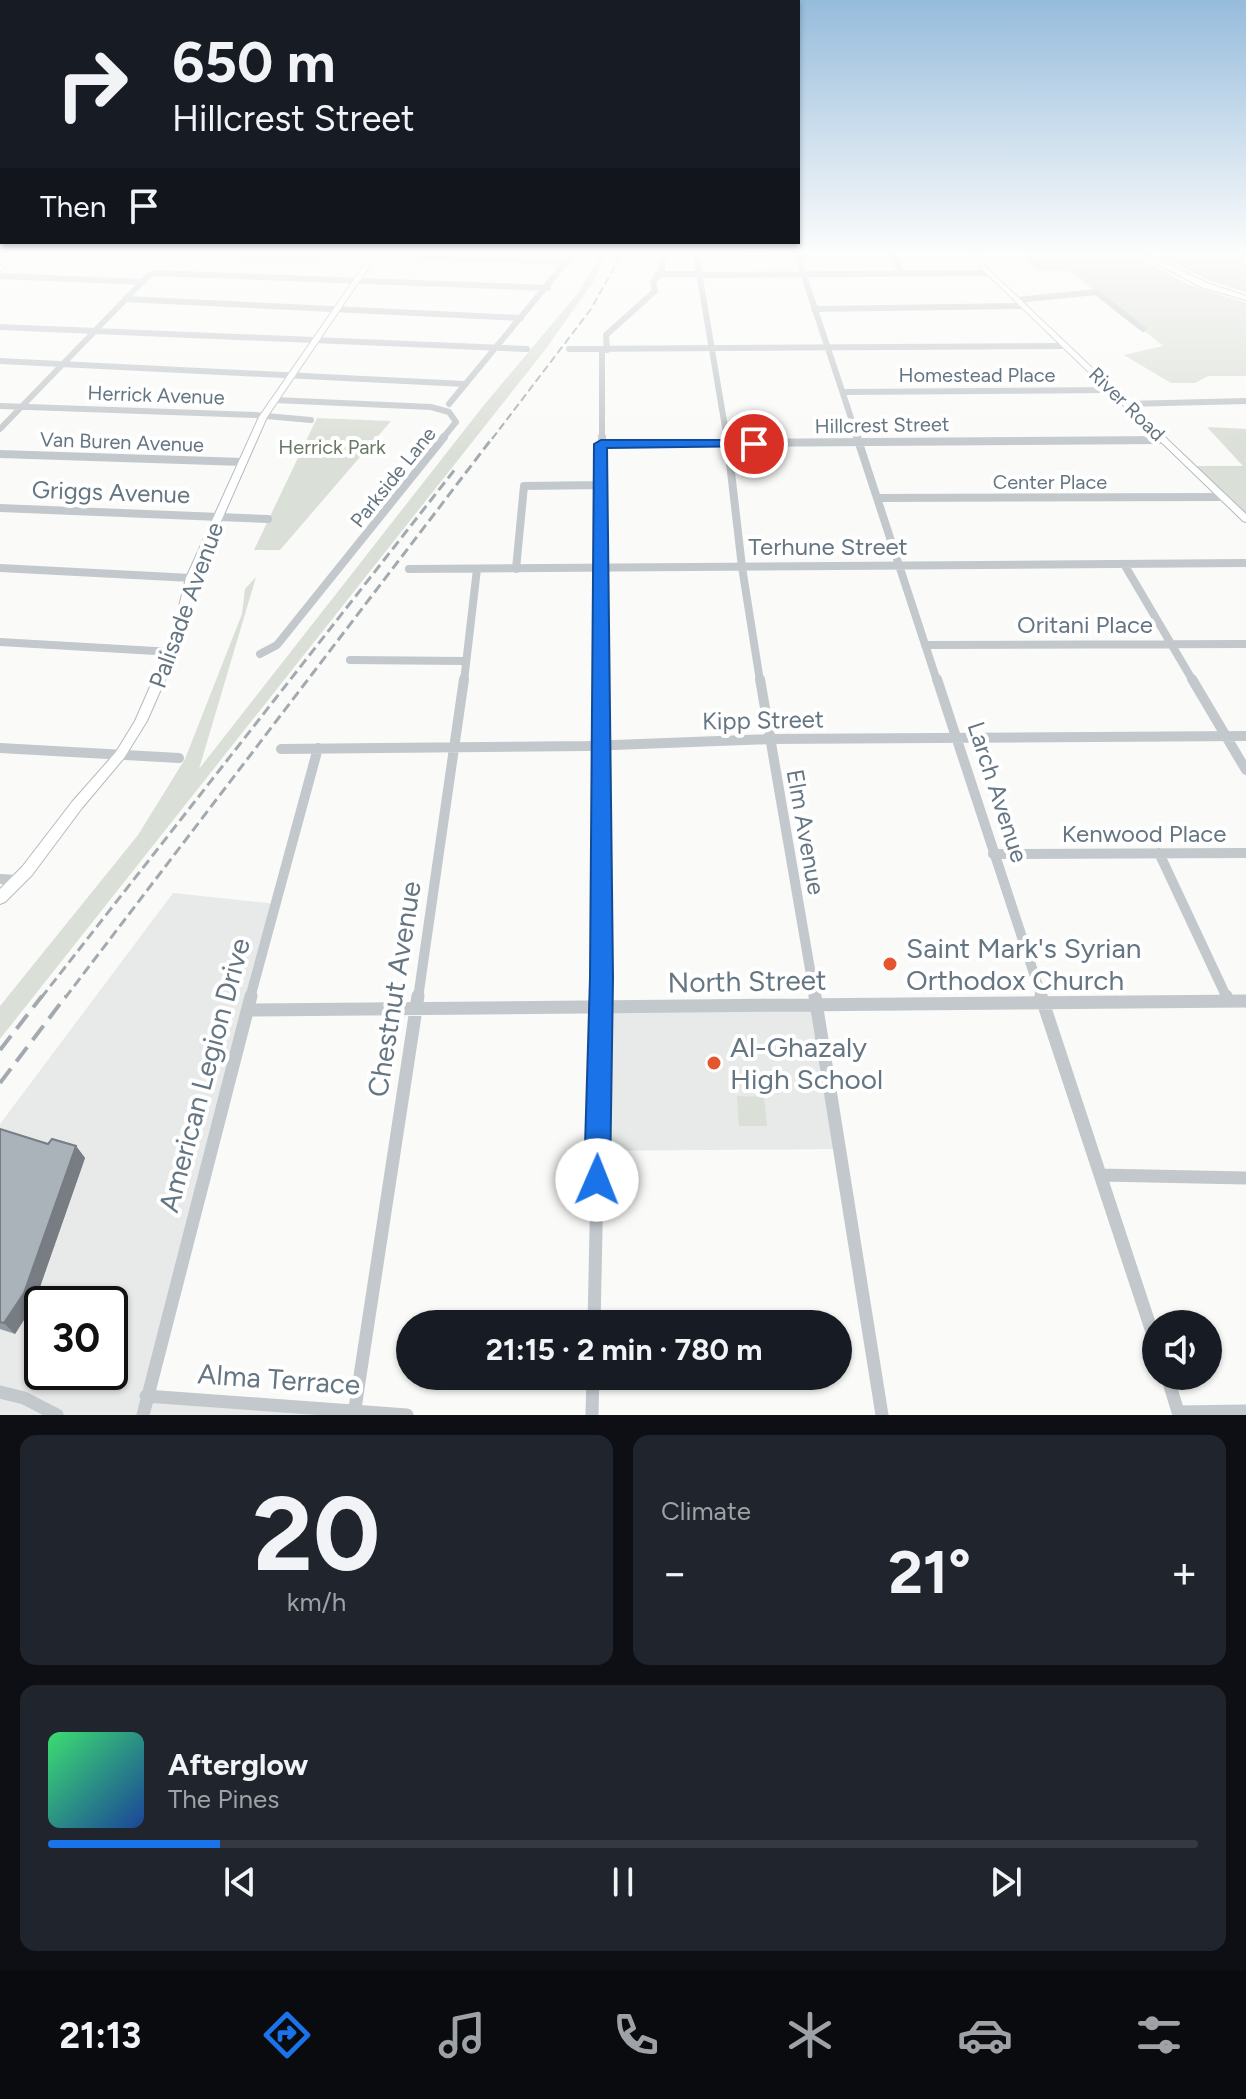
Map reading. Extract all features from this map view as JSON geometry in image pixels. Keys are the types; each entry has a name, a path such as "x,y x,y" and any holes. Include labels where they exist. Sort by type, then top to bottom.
{"street":[{"path":"0,429 103,321"},
{"name":"Palisade Avenue","path":"0,898 19,880 120,755 141,721 173,652 191,578 263,417 329,321"},
{"path":"449,404 518,321"},
{"path":"594,1310 601,1007 600,406 606,335 622,321"},
{"name":"Elm Avenue","path":"706,321 728,444 742,567 769,739 816,1004 882,1415"},
{"name":"Larch Avenue","path":"818,321 1145,1310"},
{"name":"River Road","path":"1040,321 1246,519"},
{"path":"1133,321 1143,329"},
{"path":"0,327 527,349"},
{"path":"569,349 1066,346"},
{"path":"0,361 465,384"},
{"name":"Homestead Place","path":"843,392 1112,390"},
{"name":"Parkside Lane","path":"260,654 277,645 456,422 449,412 431,407 275,400"},
{"path":"1126,404 1246,401"},
{"name":"Herrick Avenue","path":"0,406 311,420"},
{"name":"Hillcrest Street","path":"601,444 1164,440"},
{"name":"Van Buren Avenue","path":"0,454 243,462"},
{"path":"516,569 524,486 600,485"},
{"name":"Center Place","path":"877,498 1223,497"},
{"name":"Griggs Avenue","path":"0,508 268,519"},
{"name":"Terhune Street","path":"409,569 1246,563"},
{"path":"1124,564 1246,770"},
{"path":"0,568 191,578"},
{"name":"Chestnut Avenue","path":"354,1412 456,746 477,569"},
{"path":"0,642 173,652"},
{"name":"Oritani Place","path":"925,645 1246,644"},
{"path":"350,660 466,661"},
{"name":"Kipp Street","path":"281,749 602,745 769,739 1246,736"},
{"path":"0,748 179,758"},
{"name":"American Legion Drive","path":"143,1415 203,1173 318,748"},
{"path":"1159,853 1228,1001"},
{"name":"Kenwood Place","path":"993,854 1246,853"},
{"path":"0,879 19,880"},
{"name":"North Street","path":"249,1010 1246,1001"},
{"path":"1100,1175 1246,1178"},
{"path":"592,1415 593,1390"},
{"path":"1171,1390 1179,1414 1246,1411"},
{"path":"0,1392 24,1398 57,1415"},
{"name":"Alma Terrace","path":"146,1396 407,1415"}],"shaded area":[{"path":"173,893 278,904 147,1396 407,1415 0,1415 0,1124"},
{"path":"816,1004 839,1149 598,1151 601,1007"}],"green space":[{"path":"554,321 566,321 0,1039 0,1006 138,835 185,759 242,614 245,589 256,577 199,769 484,405"},
{"path":"1132,321 1246,321 1246,376 1208,376 1195,383 1171,383 1124,355 1163,346"},
{"name":"Herrick Park","path":"317,418 391,421 280,550 254,550"},
{"path":"1207,427 1246,429 1246,519 1191,466 1243,466"},
{"path":"737,1096 764,1097 767,1126 739,1126"}],"building":[{"path":"0,1129 48,1144 52,1139 76,1146 24,1293 4,1323 0,1322"}],"railway":[{"path":"492,439 582,321"},
{"path":"65,998 493,437"},
{"path":"41,998 456,468"},
{"path":"0,1050 42,996"},
{"path":"0,1083 66,996"}],"place":[{"name":"Saint Mark's Syrian Orthodox Church","path":"890,964"},
{"name":"Al-Ghazaly High School","path":"714,1063"}],"route":[{"path":"597,1180 601,978 601,444 754,444"}]}
